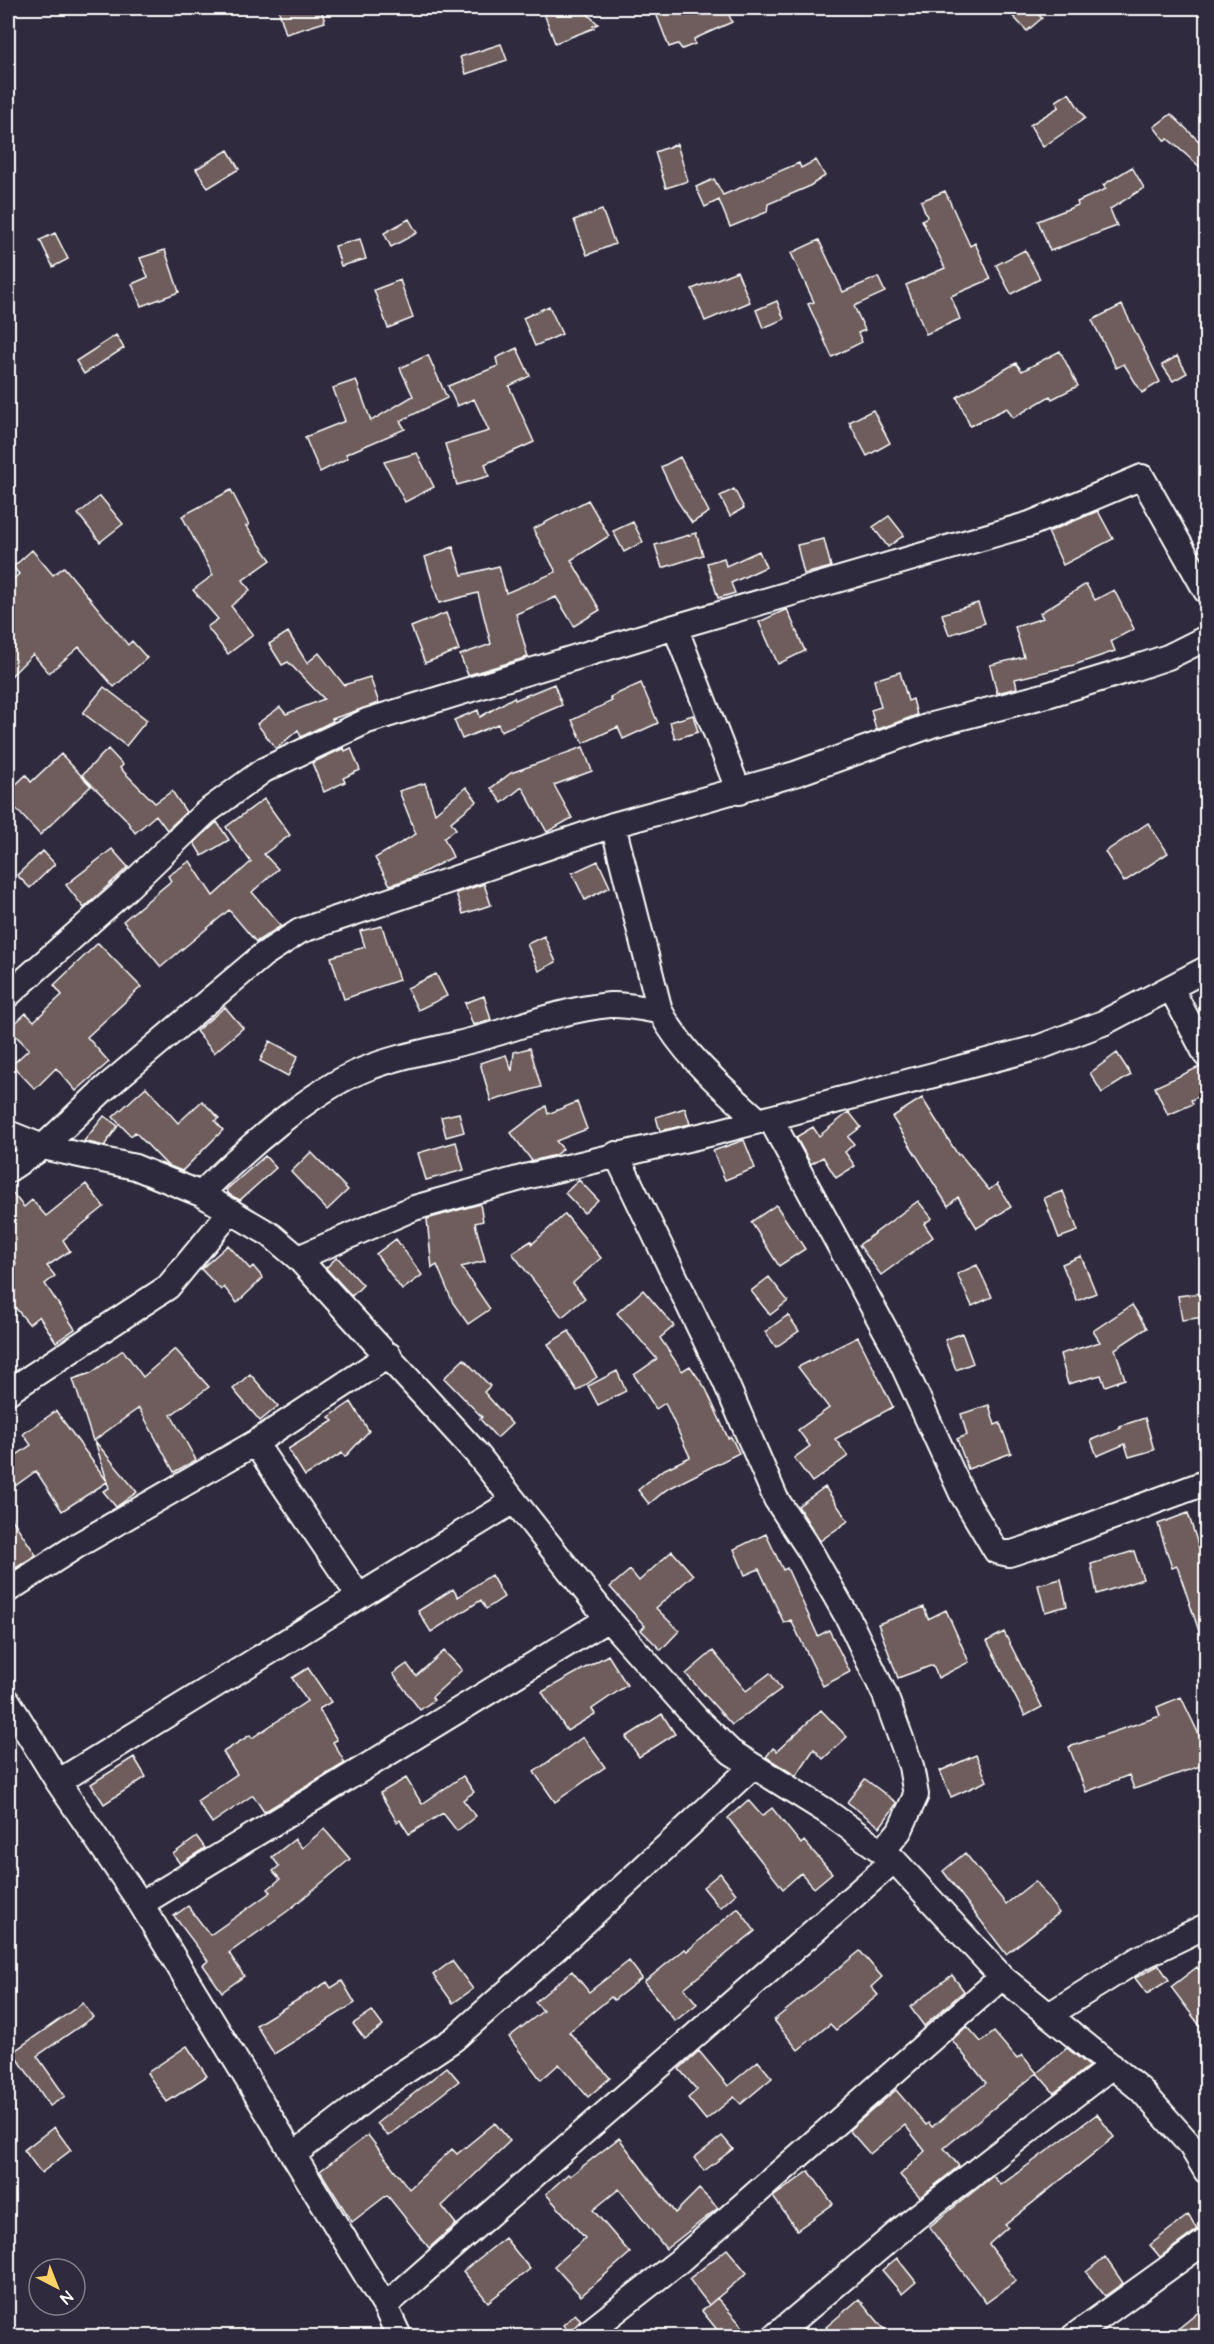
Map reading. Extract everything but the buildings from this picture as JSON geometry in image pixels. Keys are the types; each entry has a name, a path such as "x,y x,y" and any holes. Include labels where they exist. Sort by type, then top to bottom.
{"street":[{"path":"8,995 121,894 205,813 264,770 367,721 675,627 1030,524 1142,477 1206,591"},
{"path":"675,627 739,792"},
{"path":"8,1170 43,1148 103,1090 263,955 300,931 613,825 739,792 932,725 1047,695 1129,670 1168,657 1206,638"},
{"path":"613,825 660,1011 671,1033 692,1060 765,1119 894,1347 962,1494 996,1551 1009,1554 1202,1484 1206,1486"},
{"path":"298,1258 414,1208 616,1154 765,1119 1040,1047 1103,1023 1206,969"},
{"path":"1171,988 1206,1055"},
{"path":"201,1194 231,1164 322,1092 363,1070 556,1014 612,1005 660,1011"},
{"path":"8,1133 43,1148 135,1167 201,1194 271,1235 298,1258 477,1454 608,1619 696,1718 730,1752 825,1811 888,1855 1002,1977 1148,2098 1191,2146 1206,2171"},
{"path":"385,2306 642,2079 739,1999 888,1855 916,1795 911,1766 885,1695 848,1618 810,1551 776,1499 725,1381 616,1154"},
{"path":"8,1392 168,1287 231,1211"},
{"path":"8,1590 78,1545 255,1443 389,1355"},
{"path":"255,1443 358,1595"},
{"path":"58,1782 358,1595 514,1502"},
{"path":"141,1904 608,1619"},
{"path":"8,1701 58,1782 141,1904 385,2306 399,2337"},
{"path":"293,2155 380,2089 415,2067 461,2033 752,1767"},
{"path":"1049,2015 1140,1958 1206,1926"},
{"path":"584,2337 678,2262 1002,1977"},
{"path":"775,2337 914,2219 1112,2066"},
{"path":"1074,2337 1206,2241"}]}
